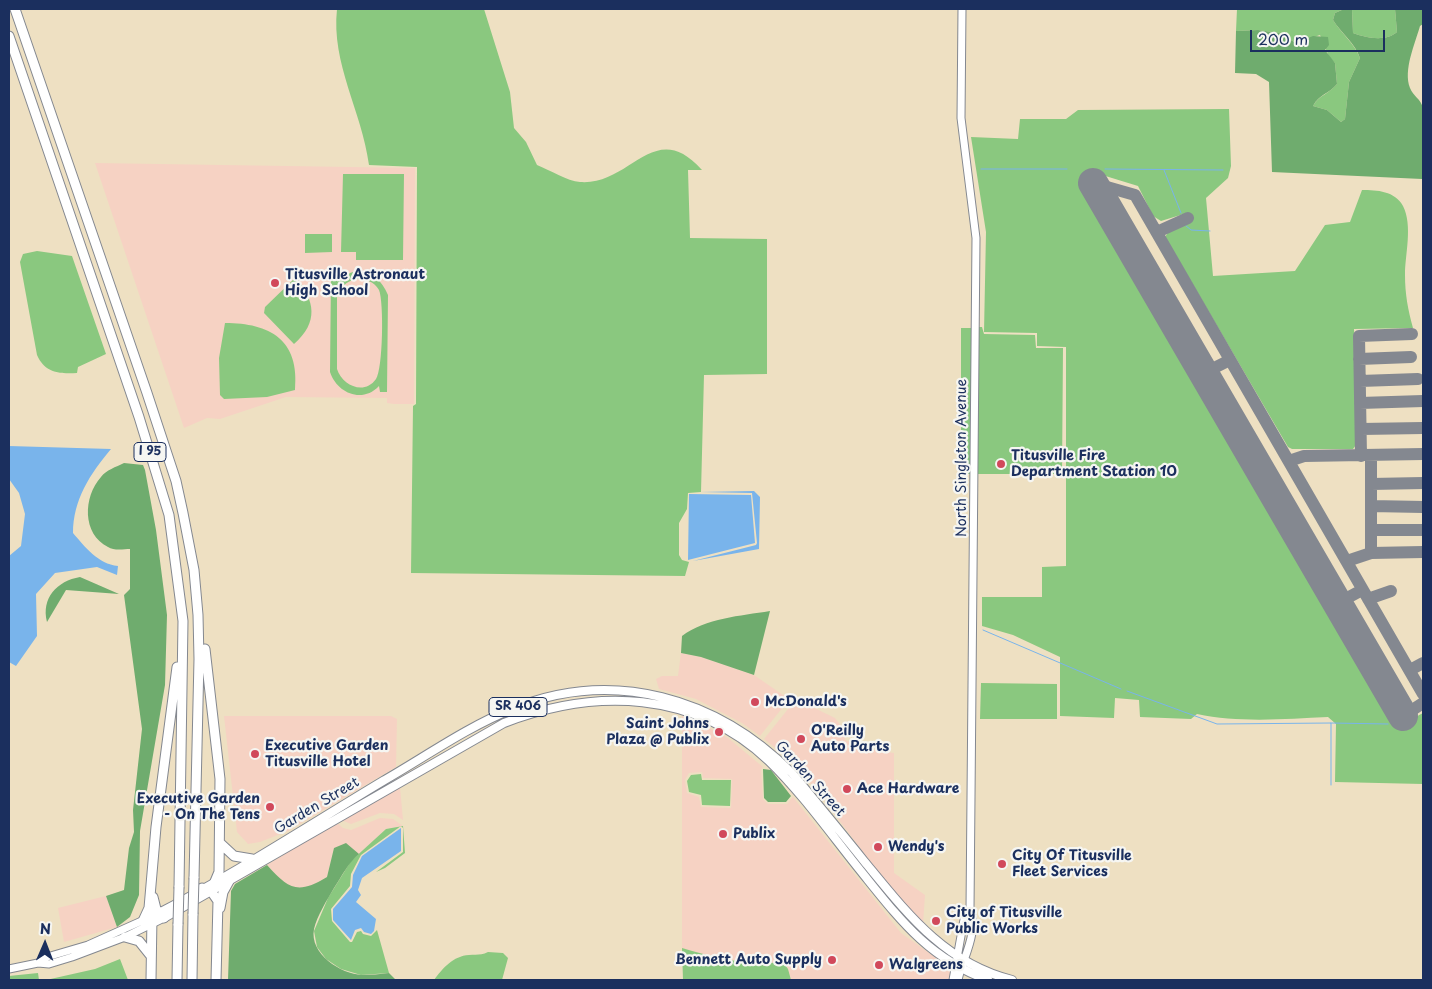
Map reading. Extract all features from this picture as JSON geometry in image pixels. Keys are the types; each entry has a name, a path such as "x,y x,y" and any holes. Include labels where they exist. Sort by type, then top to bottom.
{"highway":[{"name":"I 95","path":"15,9 176,481 194,570 199,659 192,980"},
{"name":"I 95","path":"9,36 160,480 174,544 183,621 177,980"},
{"path":"198,615 204,633 206,669 220,779 219,872 211,891"},
{"path":"154,918 149,908 156,827 173,708 178,641 183,621"},
{"path":"220,843 234,856 252,859"},
{"path":"151,980 154,918 152,877"},
{"path":"218,918 223,892 229,881"},
{"path":"202,888 211,891 218,901 216,980"},
{"path":"125,937 139,941 152,956"}],"main road":[{"name":"Garden Street","path":"154,918 452,741 512,709 573,693 641,692 691,705 722,719 771,752 792,773 918,926 956,955 983,970 1012,980"},
{"name":"Garden Street","path":"154,918 229,881 504,723 550,707 597,700 626,700 666,707 720,727 745,742 769,761 917,937 958,966 988,980"},
{"path":"833,836 845,847 854,848"},
{"path":"846,854 857,857 869,866"}],"street":[{"name":"North Singleton Avenue","path":"958,966 965,960 971,938 972,915 970,908 976,238 961,118 962,9"},
{"name":"North Singleton Avenue","path":"958,966 956,955 965,914 970,908"},
{"name":"Garden Street","path":"71,954 125,937 154,918"},
{"name":"Garden Street","path":"9,969 38,963 49,964 154,918"},
{"path":"953,980 958,966"},
{"path":"958,966 958,980"}],"shaded area":[{"name":"Titusville Astronaut High School","path":"95,163 415,168 414,404 387,403 387,398 286,397 220,419 207,418 184,428"},
{"path":"681,653 701,657 754,675 783,695 791,697 760,736 742,723 696,699 659,689 656,679 662,676 678,676"},
{"path":"796,699 835,718 845,731 845,740 868,749 894,753 894,873 925,895 923,924 894,894 819,793 788,758 764,739"},
{"path":"224,716 391,716 397,719 396,767 288,831 260,842 248,844 237,832"},
{"path":"682,716 692,719 728,738 763,767 761,769 763,799 768,804 787,804 793,797 901,933 953,970 951,980 791,980 788,969 783,962 771,963 713,958 682,948","holes":["702,772 703,778 732,779 731,808 701,807 699,797 687,793 685,780 689,773"]},
{"path":"400,787 403,820 394,814 380,813 351,824 341,820"},
{"path":"380,818 393,819 403,826 386,829 359,854 334,848 327,877 313,885 303,889 285,885 267,865 336,822 343,828 351,830"},
{"path":"106,896 117,927 64,942 58,908"}],"green space":[{"path":"337,9 484,9 510,92 514,128 526,142 537,165 564,178 575,181 598,180 614,174 656,151 670,150 685,155 702,170 688,170 690,238 767,239 767,374 704,375 701,492 688,493 687,509 679,523 679,555 682,560 689,562 685,576 411,573 413,406 416,404 417,167 369,165 338,49"},
{"path":"1237,9 1344,9 1335,13 1333,20 1355,48 1360,58 1349,82 1345,119 1341,122 1327,110 1313,106 1318,99 1337,84 1335,63 1330,59 1320,35 1296,43 1279,33 1258,30 1236,31"},
{"path":"1344,9 1352,9 1353,33 1382,38 1397,32 1395,9 1423,9 1423,24 1420,26 1408,73 1410,88 1421,102 1423,108 1422,179 1272,172 1269,82 1256,74 1235,73 1236,31 1258,30 1279,33 1296,43 1313,36 1328,37 1329,45 1325,50 1335,63 1337,84 1318,99 1313,106 1327,110 1341,122 1345,119 1349,82 1360,58 1355,48 1333,20 1335,13"},
{"path":"1352,9 1395,9 1397,32 1382,38 1370,38 1353,33"},
{"path":"1229,109 1231,166 1228,178 1206,198 1213,276 1295,271 1325,225 1350,222 1362,190 1390,194 1400,201 1406,214 1408,240 1405,275 1408,308 1413,328 1354,329 1356,445 1353,449 1292,449 1288,447 1165,237 1171,228 1190,221 1187,213 1161,221 1153,216 1138,186 1099,174 1079,184 1397,727 1423,713 1423,784 1335,782 1336,724 1328,717 1229,719 1197,714 1191,719 1140,717 1139,700 1115,698 1114,718 1060,716 1060,657 1013,635 982,626 982,597 1042,597 1042,567 1066,566 1066,347 1037,346 1037,333 984,332 986,232 971,137 1018,139 1020,119 1066,119 1078,110"},
{"path":"343,174 404,174 403,260 356,260 356,252 341,252"},
{"path":"305,234 332,234 332,252 305,253"},
{"path":"37,251 72,256 106,354 78,367 77,373 64,373 48,369 37,355 20,262 23,254"},
{"path":"353,272 370,274 379,280 388,295 387,392 380,392 379,386 365,394 351,394 338,386 330,372 331,274 338,274 338,281 341,276","holes":["356,279 366,280 379,290 382,321 378,373 376,379 371,384 360,388 348,384 337,369 337,296 342,287"]},
{"path":"296,277 307,294 312,311 308,328 294,344 264,313 265,307"},
{"path":"225,323 256,326 279,338 287,347 292,358 295,373 295,390 267,397 224,399 220,395 219,358"},
{"path":"978,327 982,327 984,334 1035,335 1036,348 1063,348 1062,474 977,474"},
{"path":"961,328 973,328 972,474 961,474"},
{"path":"124,463 143,465 145,470 156,530 167,615 165,685 140,831 139,895 130,917 117,927 106,896 124,890 129,848 134,832 133,810 142,729 124,595 130,589 130,549 113,549 99,541 93,533 90,524 88,505 95,485 101,477 106,472"},
{"path":"80,577 119,594 66,590 47,622 46,605 53,592 64,582"},
{"path":"770,611 754,675 701,657 681,653 682,636 691,630 712,621"},
{"path":"981,683 1057,684 1057,719 980,719"},
{"path":"763,769 771,770 791,796 786,802 768,802 764,798"},
{"path":"701,774 702,780 731,780 730,806 702,805 701,795 689,792 687,781 691,775"},
{"path":"400,826 361,855 351,874 350,886 331,909 332,921 350,942 352,942 357,932 361,931 363,934 371,936 377,930 389,973 361,975 341,969 326,959 317,947 314,931 328,898 351,861 386,829"},
{"path":"401,826 403,826 405,853 385,868 376,872 403,852 403,828"},
{"path":"346,843 359,854 345,870 320,913 314,929 316,947 328,961 345,971 362,975 389,973 396,980 228,980 231,891 235,884 267,865 281,880 294,887 317,883 327,877 334,848"},
{"path":"682,948 745,962 783,962 788,969 791,980 683,980"},
{"path":"488,952 503,953 508,958 502,980 434,980 453,960 463,956"},
{"path":"120,959 128,980 46,980 95,969"},
{"path":"38,973 39,980 9,980 9,976"}],"water":[{"path":"9,446 111,449 96,468 79,499 73,533 98,558 111,565 118,566 117,575 97,567 55,573 36,594 37,636 16,666 9,662 9,556 21,546 25,514 19,493 9,479"},
{"path":"754,491 760,497 759,549 693,561 756,545 757,543 752,493 700,492"},
{"path":"689,494 751,495 755,543 688,560"},
{"path":"401,828 401,851 362,878 358,890 361,895 356,902 376,919 374,931 371,934 364,932 361,928 355,930 351,940 333,920 333,909 352,887 353,875 362,856"}],"waterway":[{"path":"981,169 1067,169"},
{"path":"1105,169 1223,170"},
{"path":"1164,170 1181,213"},
{"path":"1185,225 1191,230 1210,231"},
{"path":"983,630 1121,689"},
{"path":"1127,691 1217,724 1331,723 1331,785"},
{"path":"1331,723 1388,724"}],"taxiway":[{"path":"1093,183 1135,195 1423,694"},
{"path":"1157,232 1188,218"},
{"path":"1361,456 1359,336 1412,334"},
{"path":"1359,359 1411,357"},
{"path":"1204,373 1230,360"},
{"path":"1360,381 1418,379"},
{"path":"1360,403 1423,401"},
{"path":"1361,429 1423,428"},
{"path":"1289,461 1304,456 1423,454"},
{"path":"1371,456 1371,553"},
{"path":"1371,484 1423,483"},
{"path":"1371,506 1423,507"},
{"path":"1371,530 1423,530"},
{"path":"1347,561 1371,553 1423,552"},
{"path":"1338,603 1362,590"},
{"path":"1368,599 1391,591"},
{"path":"1410,670 1423,663"},
{"path":"1403,716 1423,703"}],"runway":[{"path":"1093,183 1403,716"}],"place":[{"name":"Titusville Astronaut High School","path":"275,283"},
{"name":"Titusville Fire Department Station 10","path":"1001,464"},
{"name":"McDonald's","path":"755,702"},
{"name":"Saint Johns Plaza @ Publix","path":"719,732"},
{"name":"O'Reilly Auto Parts","path":"801,739"},
{"name":"Executive Garden Titusville Hotel","path":"255,754"},
{"name":"Ace Hardware","path":"847,789"},
{"name":"Executive Garden - On The Tens","path":"270,807"},
{"name":"Publix","path":"723,834"},
{"name":"Wendy's","path":"878,847"},
{"name":"City Of Titusville Fleet Services","path":"1002,864"},
{"name":"City of Titusville Public Works","path":"936,921"},
{"name":"Bennett Auto Supply","path":"832,960"},
{"name":"Walgreens","path":"879,965"}]}
